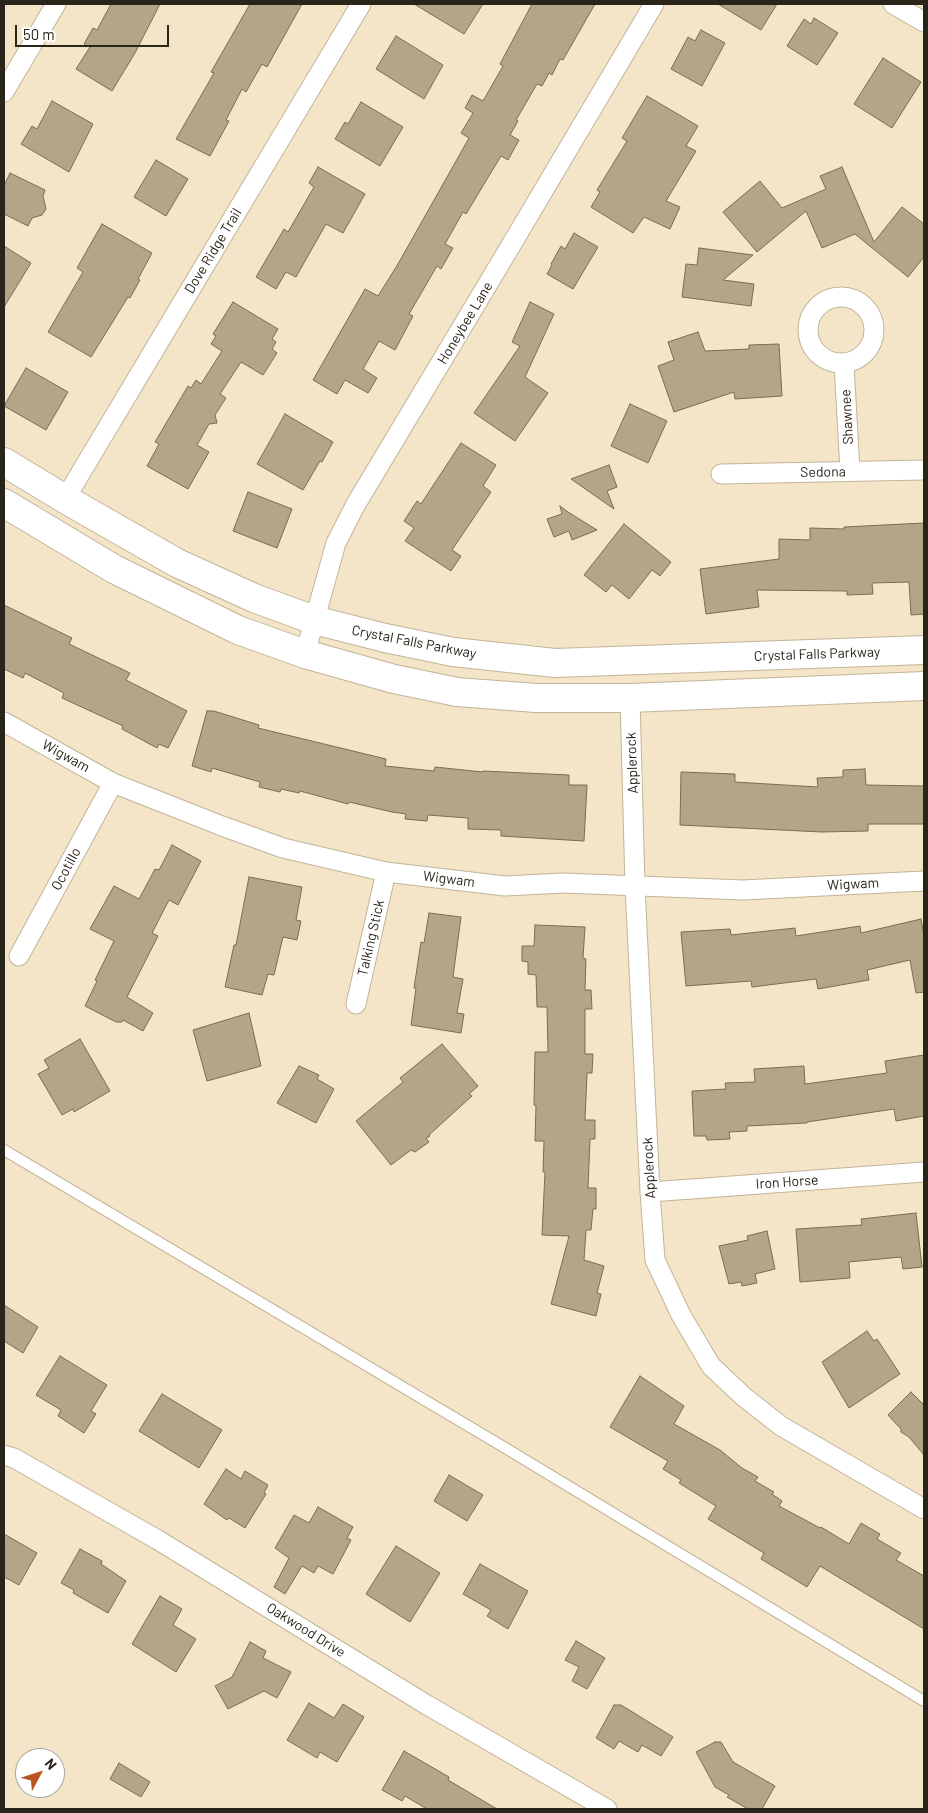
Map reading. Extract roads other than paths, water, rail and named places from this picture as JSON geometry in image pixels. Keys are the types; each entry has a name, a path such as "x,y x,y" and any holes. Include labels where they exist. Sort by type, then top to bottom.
{"main road":[{"name":"Crystal Falls Parkway","path":"4,462 177,563 254,598 314,620 385,638 453,652 555,663 924,650"},
{"path":"4,503 114,570 238,630 305,654 394,679 457,692 536,698 630,698 924,686"}],"street":[{"path":"4,92 56,4"},
{"name":"Dove Ridge Trail","path":"65,499 361,4"},
{"name":"Honeybee Lane","path":"305,654 336,543 356,504 654,4"},
{"path":"893,4 924,22"},
{"name":"Shawnee","path":"844,364 850,471"},
{"name":"Sedona","path":"721,474 924,470"},
{"name":"Applerock","path":"630,698 635,887 655,1260 681,1314 711,1366 744,1397 781,1426 924,1509"},
{"name":"Wigwam","path":"4,722 113,782 222,826 283,848 386,872 504,886 563,883 743,890 924,881"},
{"name":"Ocotillo","path":"20,956 113,782"},
{"name":"Talking Stick","path":"356,1004 386,872"},
{"name":"Iron Horse","path":"650,1192 924,1172"},
{"name":"Oakwood Drive","path":"4,1455 14,1458 158,1540 428,1705 607,1809"}],"lane":[{"path":"4,1150 510,1451 924,1701"}]}
